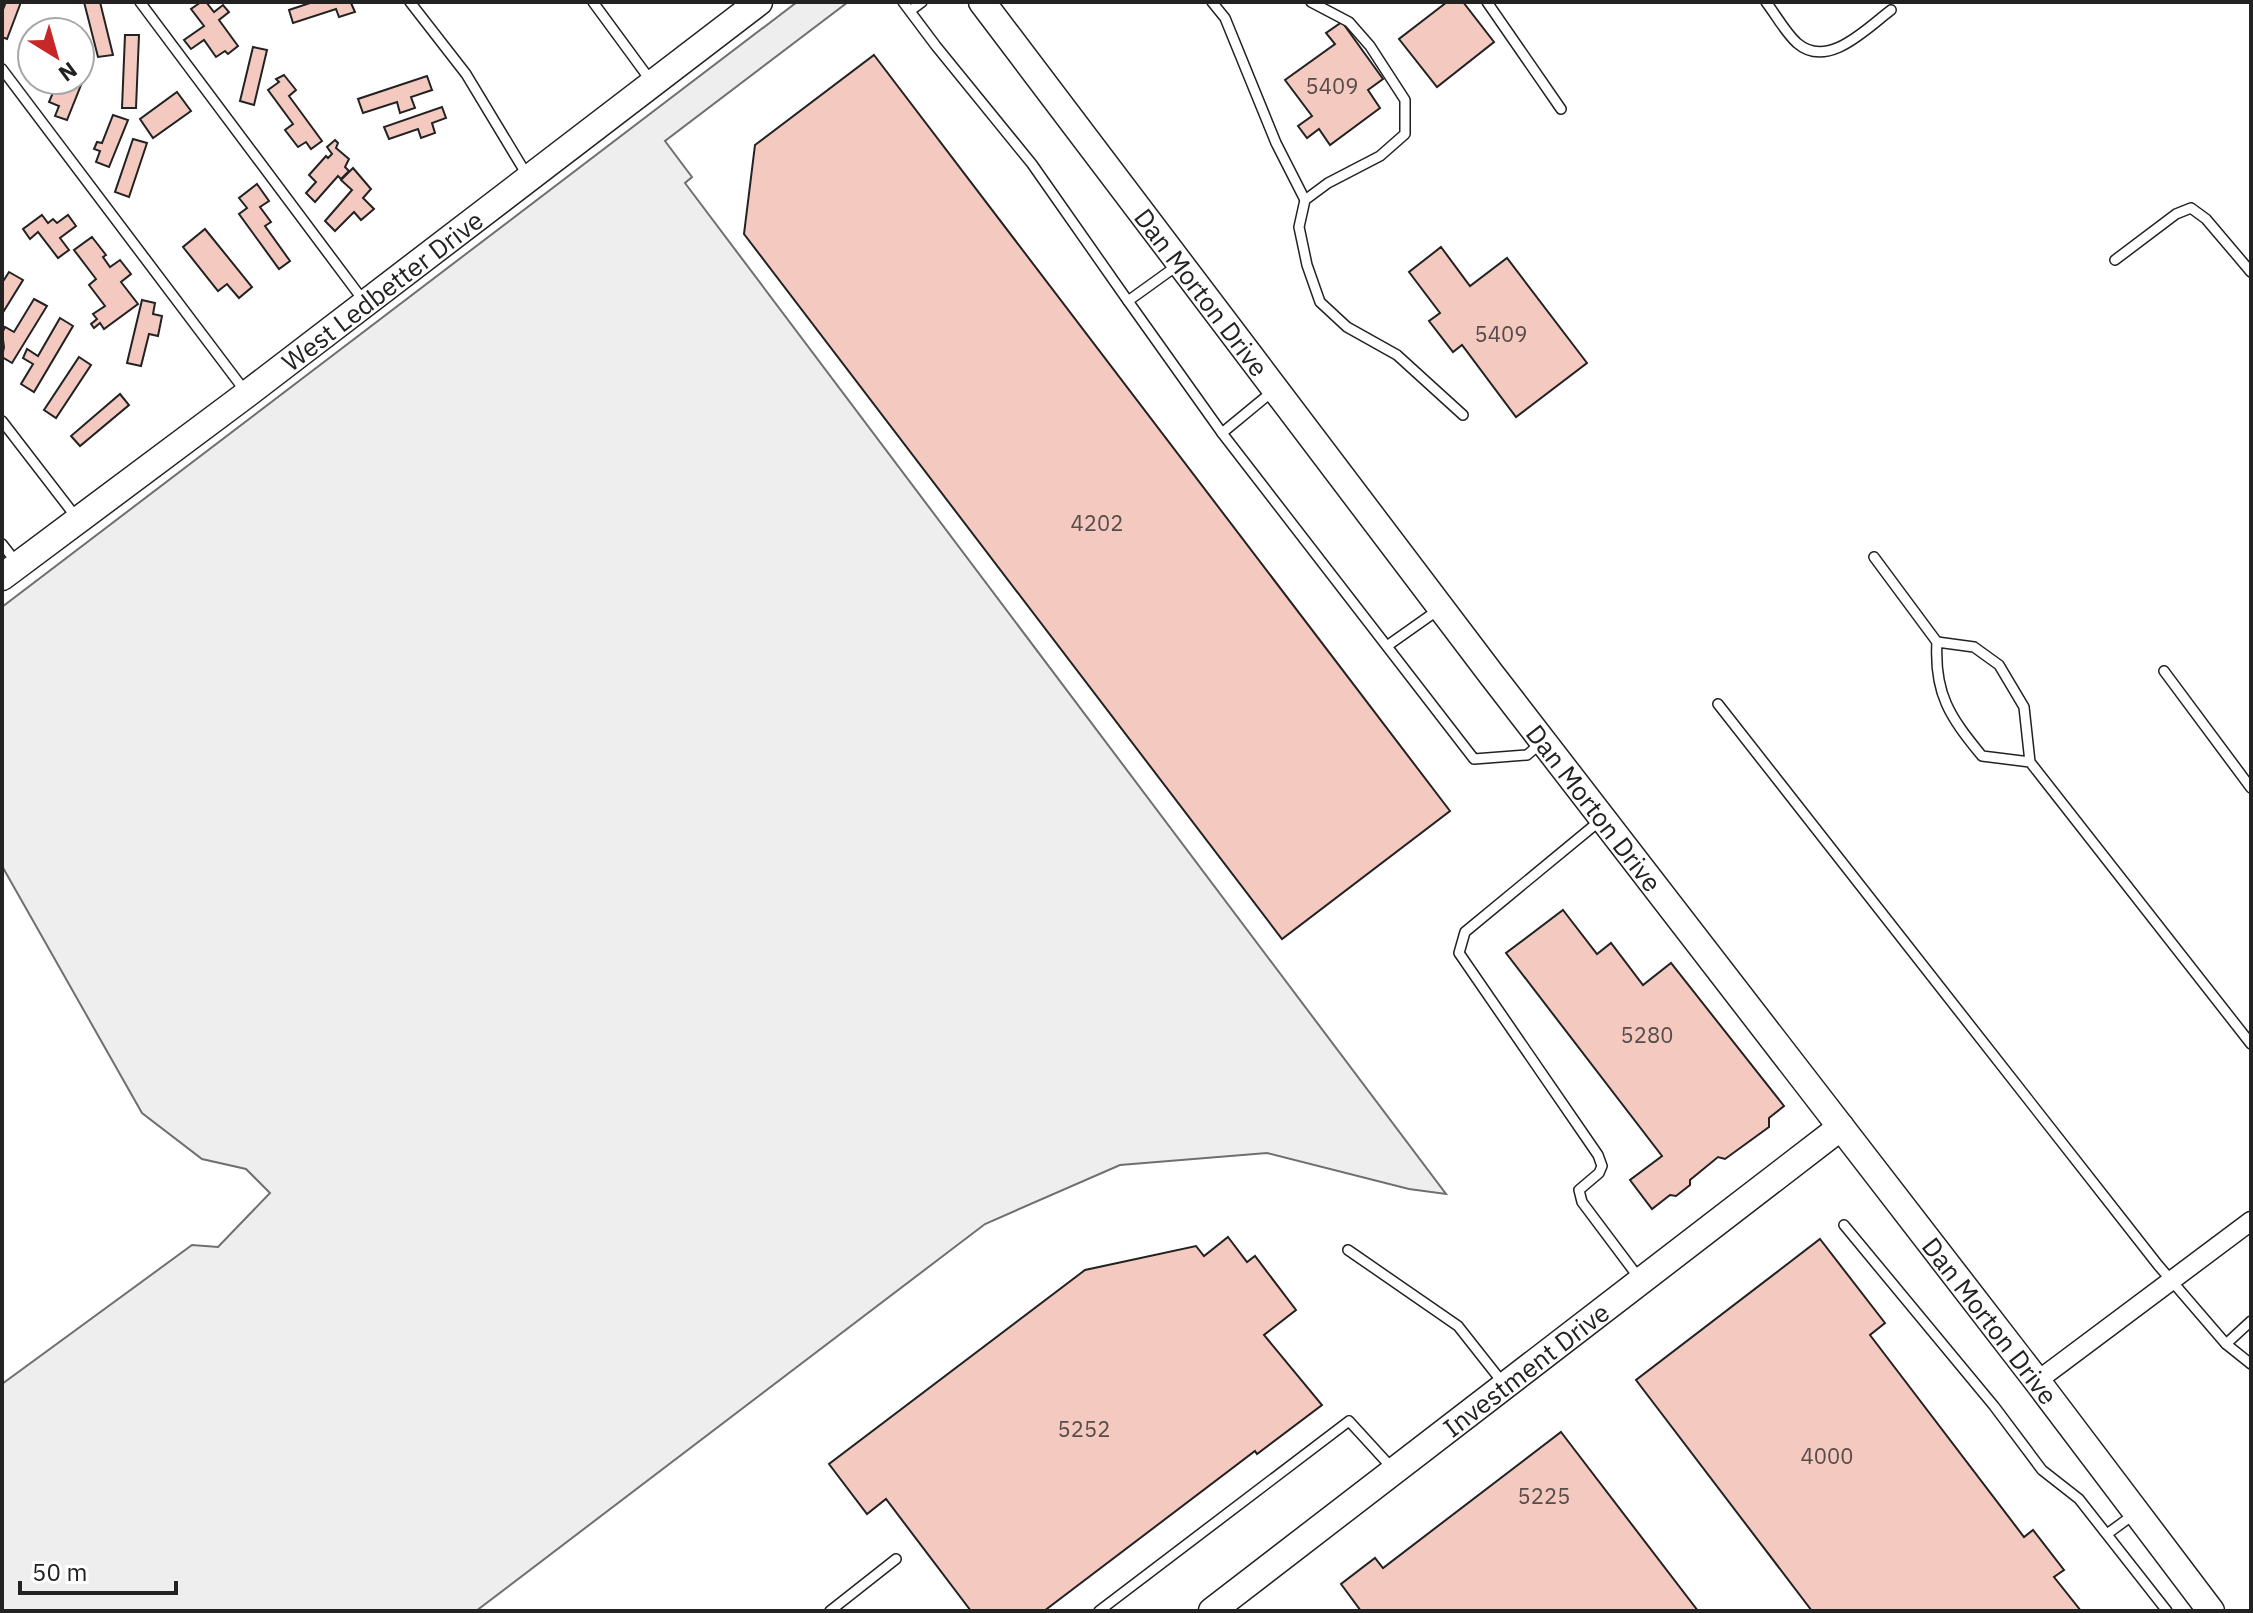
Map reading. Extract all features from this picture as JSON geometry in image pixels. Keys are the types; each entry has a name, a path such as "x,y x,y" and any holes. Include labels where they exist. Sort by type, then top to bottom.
{"street":[{"name":"West Ledbetter Drive","path":"7,562 78,520 759,2"},
{"name":"Dan Morton Drive","path":"982,2 1543,742 2211,1611"},
{"name":"Investment Drive","path":"1214,1610 1841,1127"},
{"path":"2037,1381 2251,1221"}],"lane":[{"path":"140,2 365,303"},
{"path":"410,2 466,74 529,178"},
{"path":"593,2 653,83"},
{"path":"922,2 906,6 1032,164 1273,502 1474,759 1527,755 1543,742"},
{"path":"1212,2 1225,18 1265,119 1305,200 1299,227 1307,265 1320,302 1347,327 1397,355 1463,415"},
{"path":"1305,200 1328,183 1380,156 1405,134 1405,100 1370,46 1349,22 1311,2"},
{"path":"1487,2 1561,109"},
{"path":"1766,2 1797,43 1811,52 1824,52 1842,46 1891,10"},
{"path":"2,69 247,394"},
{"path":"2115,260 2176,214 2191,208 2206,219 2251,272"},
{"path":"1128,301 1181,263"},
{"path":"1222,433 1276,388"},
{"path":"2,421 78,520"},
{"path":"1874,557 1937,642 1935,670 1944,700 1961,730 1982,756 2030,762"},
{"path":"1387,646 1441,608"},
{"path":"1937,642 1974,647 1999,665 2024,707 2030,762 2251,1044"},
{"path":"2164,671 2251,788"},
{"path":"1718,704 2172,1281 2226,1344 2251,1364"},
{"path":"1603,818 1465,932 1459,953 1598,1155 1602,1166 1599,1173 1579,1190 1582,1202 1641,1280"},
{"path":"1844,1225 1994,1406 2042,1470 2079,1499 2167,1611"},
{"path":"1348,1250 1458,1326 1505,1385"},
{"path":"2226,1344 2251,1321"},
{"path":"1099,1611 1349,1421 1395,1470"},
{"path":"2107,1534 2137,1513"},
{"path":"830,1611 896,1559"}],"shaded area":[{"path":"797,2 848,2 665,141 692,177 685,183 1446,1194 1409,1189 1267,1153 1120,1165 985,1224 476,1611 2,1611 2,1384 192,1245 218,1247 270,1193 246,1169 202,1159 142,1113 2,866 2,607"}],"building":[{"path":"6,2 21,2 7,39 2,37 2,12"},
{"path":"84,2 100,2 113,55 98,57 96,16 88,16"},
{"path":"206,2 214,12 223,5 229,12 219,20 238,46 228,54 225,51 216,57 204,40 191,49 184,40 204,26 191,9"},
{"path":"313,2 354,2 351,3 355,12 339,17 336,9 293,23 289,10"},
{"path":"1447,2 1463,2 1494,42 1437,87 1399,39"},
{"path":"1342,22 1383,79 1368,90 1380,108 1330,145 1319,129 1307,138 1298,126 1312,116 1285,80 1335,44 1326,33"},
{"path":"125,35 139,35 136,108 122,108"},
{"path":"253,47 267,50 254,105 240,101"},
{"path":"874,55 1450,811 1282,939 744,234 755,145"},
{"path":"284,75 296,90 289,96 322,141 311,149 306,142 298,147 285,130 293,124 268,90 279,82 276,79"},
{"path":"427,76 432,90 411,97 415,108 400,113 397,102 363,113 358,99"},
{"path":"177,92 191,111 153,138 140,119"},
{"path":"52,96 77,96 67,120 55,116 59,106 49,102"},
{"path":"442,107 446,118 432,123 435,133 421,138 418,129 389,139 384,127"},
{"path":"113,115 128,120 109,167 96,162 100,151 94,149 97,142 102,143"},
{"path":"133,139 147,143 129,197 115,192"},
{"path":"335,140 338,143 336,148 349,159 345,167 349,171 341,179 338,176 315,202 306,193 316,182 309,175 326,156 328,158 332,154 327,147"},
{"path":"353,168 371,189 363,198 374,209 361,220 354,212 335,231 325,221 352,190 341,180"},
{"path":"257,184 269,201 260,207 271,222 265,226 290,261 279,269 239,214 247,208 239,198"},
{"path":"42,215 48,223 53,219 57,223 68,215 76,226 60,238 69,250 58,258 38,232 30,239 23,229"},
{"path":"205,229 252,287 239,298 227,284 218,291 183,247"},
{"path":"92,237 106,255 103,257 110,267 120,260 131,274 121,282 138,304 104,329 100,323 94,328 91,324 97,319 93,314 105,306 89,285 96,279 74,250"},
{"path":"1441,247 1470,286 1507,258 1587,363 1516,417 1462,345 1453,352 1429,321 1440,313 1409,272"},
{"path":"9,272 23,280 2,314 2,283"},
{"path":"34,299 47,306 12,363 2,357 2,333 5,327 14,332"},
{"path":"142,300 155,303 153,314 162,316 158,336 149,334 141,366 127,363"},
{"path":"60,318 73,326 34,392 21,384 33,364 23,358 27,349 38,356"},
{"path":"79,357 91,365 56,418 44,410"},
{"path":"120,394 129,405 80,446 71,436"},
{"path":"1563,910 1597,954 1611,943 1643,985 1671,963 1784,1106 1769,1118 1769,1127 1725,1159 1718,1157 1690,1180 1690,1185 1652,1209 1630,1180 1662,1156 1506,953"},
{"path":"1228,1237 1247,1262 1255,1256 1296,1310 1264,1335 1322,1405 1257,1454 1255,1451 1044,1611 971,1611 886,1499 867,1514 829,1464 1085,1270 1196,1246 1204,1256"},
{"path":"1820,1239 1885,1323 1870,1335 2024,1537 2033,1530 2064,1570 2054,1577 2081,1611 1812,1611 1636,1380"},
{"path":"1561,1432 1698,1611 1361,1611 1341,1584 1375,1558 1383,1568"}]}
